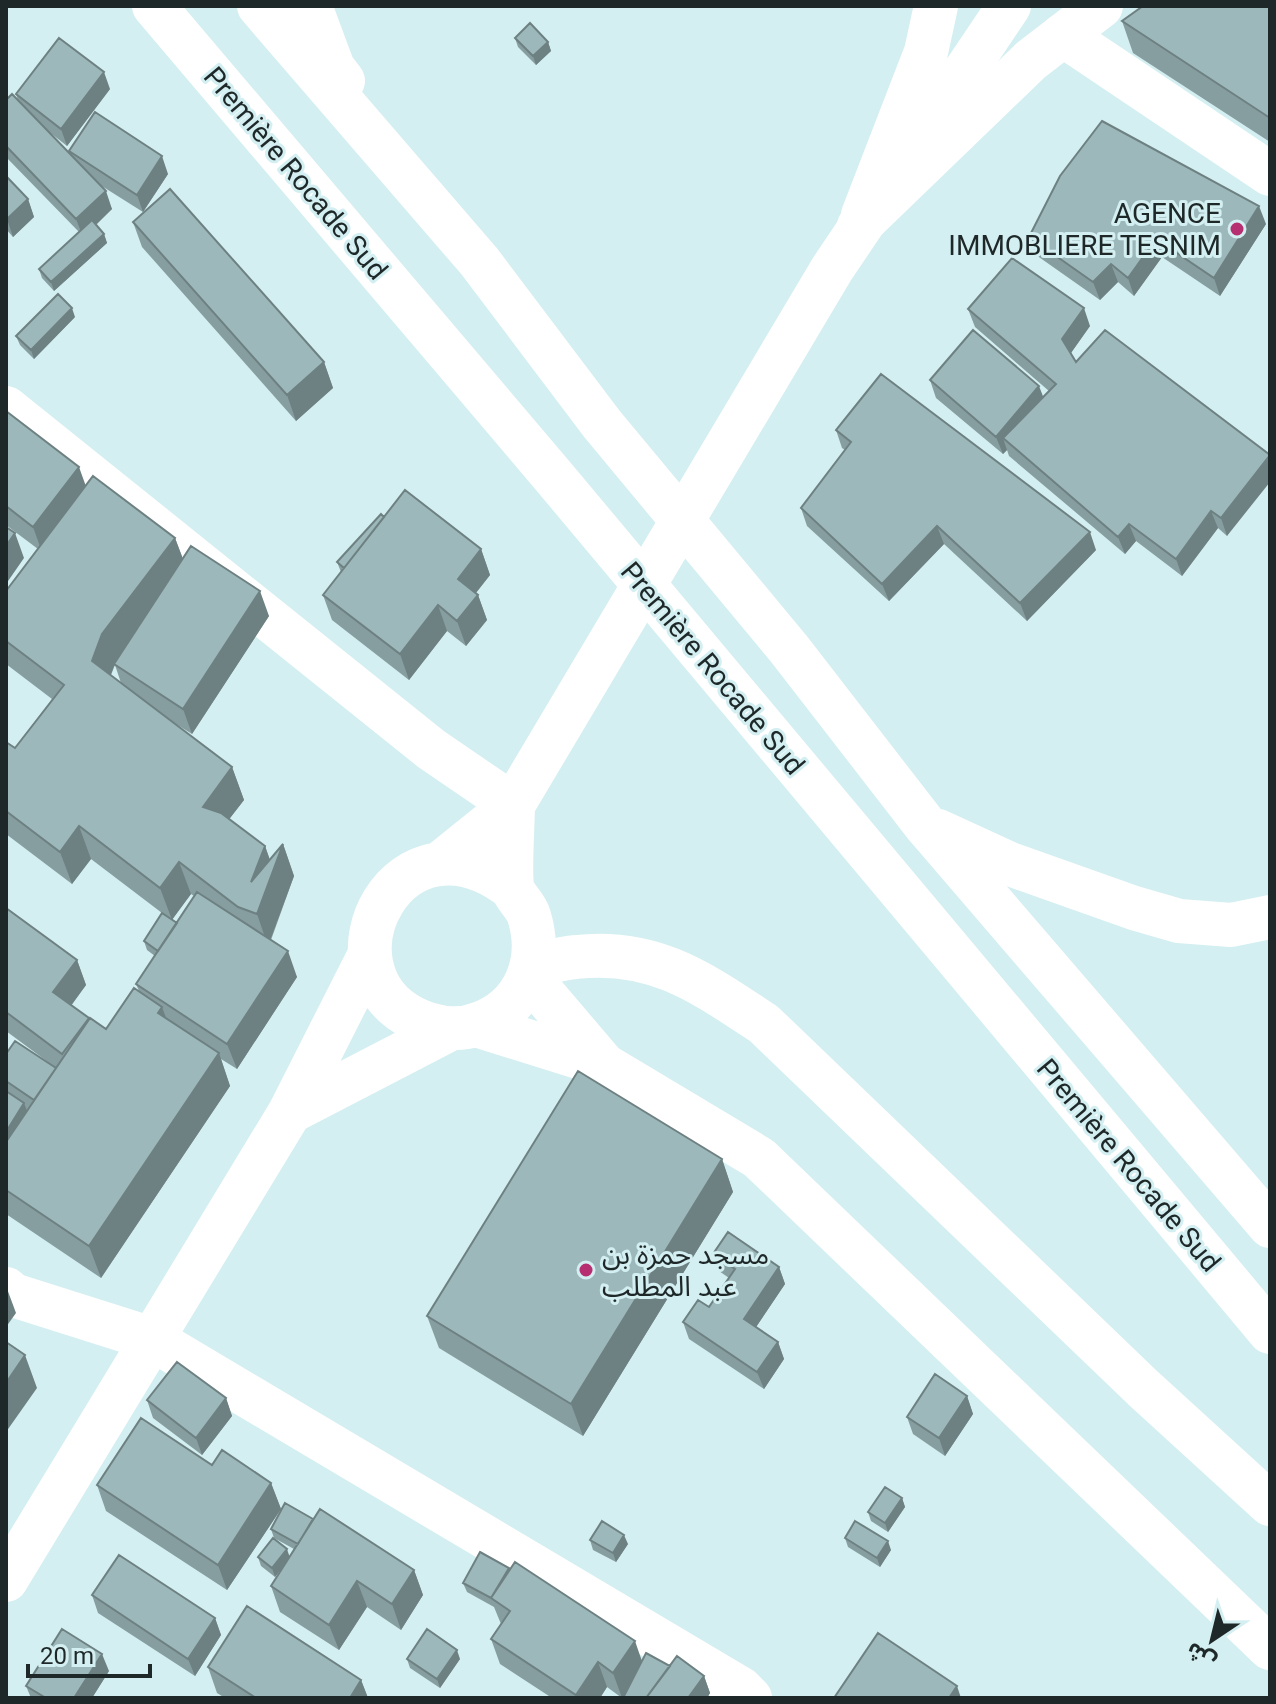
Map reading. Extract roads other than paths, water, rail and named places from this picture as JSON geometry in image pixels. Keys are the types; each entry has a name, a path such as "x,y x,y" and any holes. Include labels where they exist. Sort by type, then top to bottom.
{"main road":[{"name":"Première Rocade Sud","path":"154,6 553,476 1270,1332"},
{"path":"259,6 479,261"},
{"path":"310,6 333,68 602,424 789,649 926,826 1270,1226"},
{"path":"859,226 926,52 936,6"},
{"path":"1009,6 859,226 513,805 441,863 417,871 396,885 380,905 371,928 370,954 375,977 388,998 405,1014 426,1025 463,1027 604,1065 759,1158 1270,1648"},
{"path":"859,226 1031,60 1101,6"},
{"path":"1063,35 1270,174"},
{"path":"6,408 431,749 513,805"},
{"path":"513,805 513,889"},
{"path":"926,826 1010,864 1179,921 1231,925 1270,917"},
{"path":"290,1112 463,1027 499,1015 517,998 531,972 535,939 528,912 513,889 492,873 467,864 441,863"},
{"path":"6,1580 290,1112 370,954"},
{"path":"531,972 575,957 616,956 656,963 694,978 764,1024 1143,1388 1270,1504"},
{"path":"531,972 604,1065"},
{"path":"6,1289 13,1295 152,1339 728,1681 750,1698"}],"place":[{"name":"AGENCE IMMOBLIERE TESNIM","path":"1237,229"},
{"name":"مسجد حمزة بن عبد المطلب","path":"586,1270"}]}
